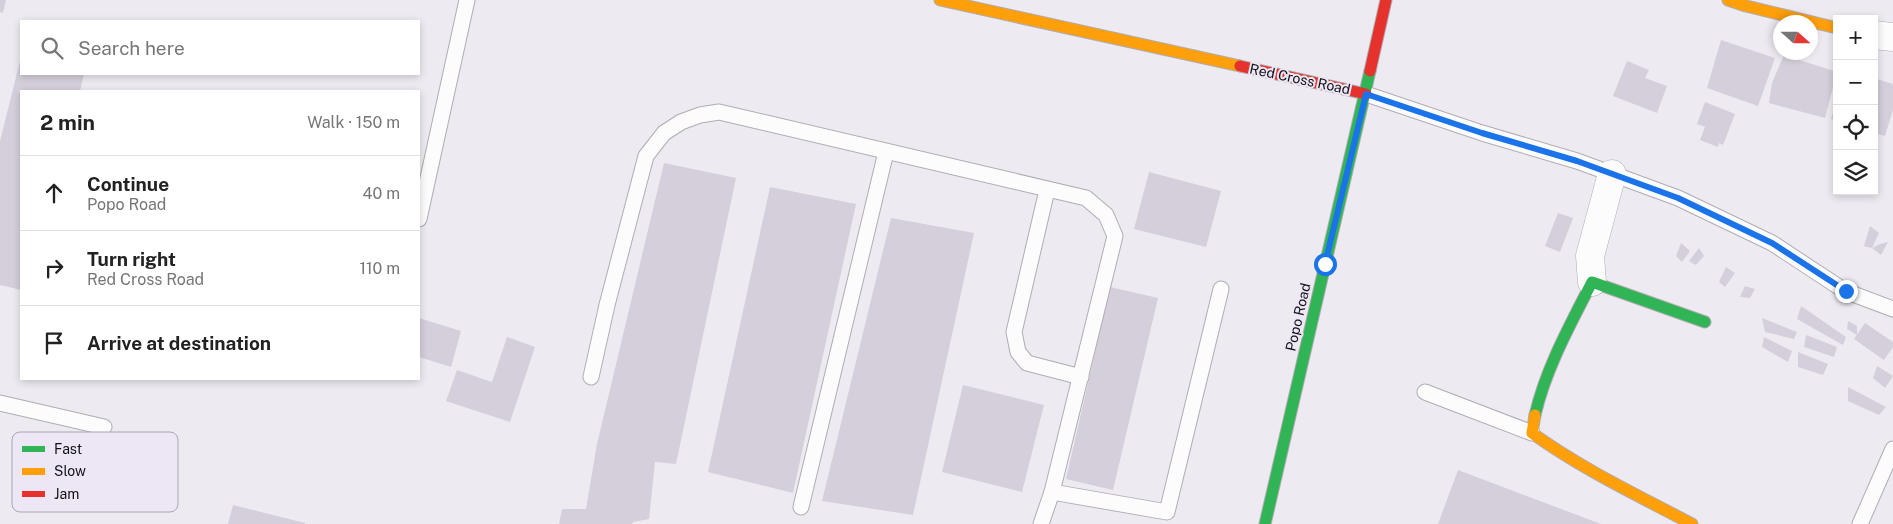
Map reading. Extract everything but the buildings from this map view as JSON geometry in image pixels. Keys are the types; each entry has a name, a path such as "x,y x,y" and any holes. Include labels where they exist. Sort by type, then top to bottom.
{"street":[{"name":"Red Cross Road","path":"940,0 1366,94"},
{"name":"Popo Road","path":"1265,524 1366,94 1386,0"},
{"path":"1728,0 1833,27"},
{"path":"1878,35 1893,37"},
{"path":"1612,174 1590,256 1592,282 1559,347 1534,414 1532,433 1552,449 1597,476 1692,524"},
{"path":"1592,282 1705,322"}],"lane":[{"path":"420,214 467,0"},
{"name":"Red Cross Road","path":"1366,94 1482,133 1577,161 1678,198 1772,243 1846,291 1893,309"},
{"path":"591,377 607,305 646,156 664,133 681,122 700,115 719,112 1086,198 1106,215 1114,236 1052,492 1041,524"},
{"path":"802,507 886,152"},
{"path":"1047,190 1014,332 1018,352 1027,363 1081,377"},
{"path":"1052,492 1166,518 1221,289"},
{"path":"1424,392 1532,433"},
{"path":"0,403 104,427"},
{"path":"1860,524 1893,449"}],"traffic: fast":[{"path":"1265,524 1370,71"},
{"path":"1535,415 1545,380 1592,282 1705,322"}],"traffic: slow":[{"path":"940,0 1240,66"},
{"path":"1728,0 1833,27"},
{"path":"1535,415 1532,433 1590,470 1692,524"}],"traffic: jam":[{"path":"1370,71 1386,0"},
{"path":"1240,66 1366,94"}],"route":[{"path":"1325,264 1366,94 1482,133 1577,161 1678,198 1772,243 1846,291"}]}
